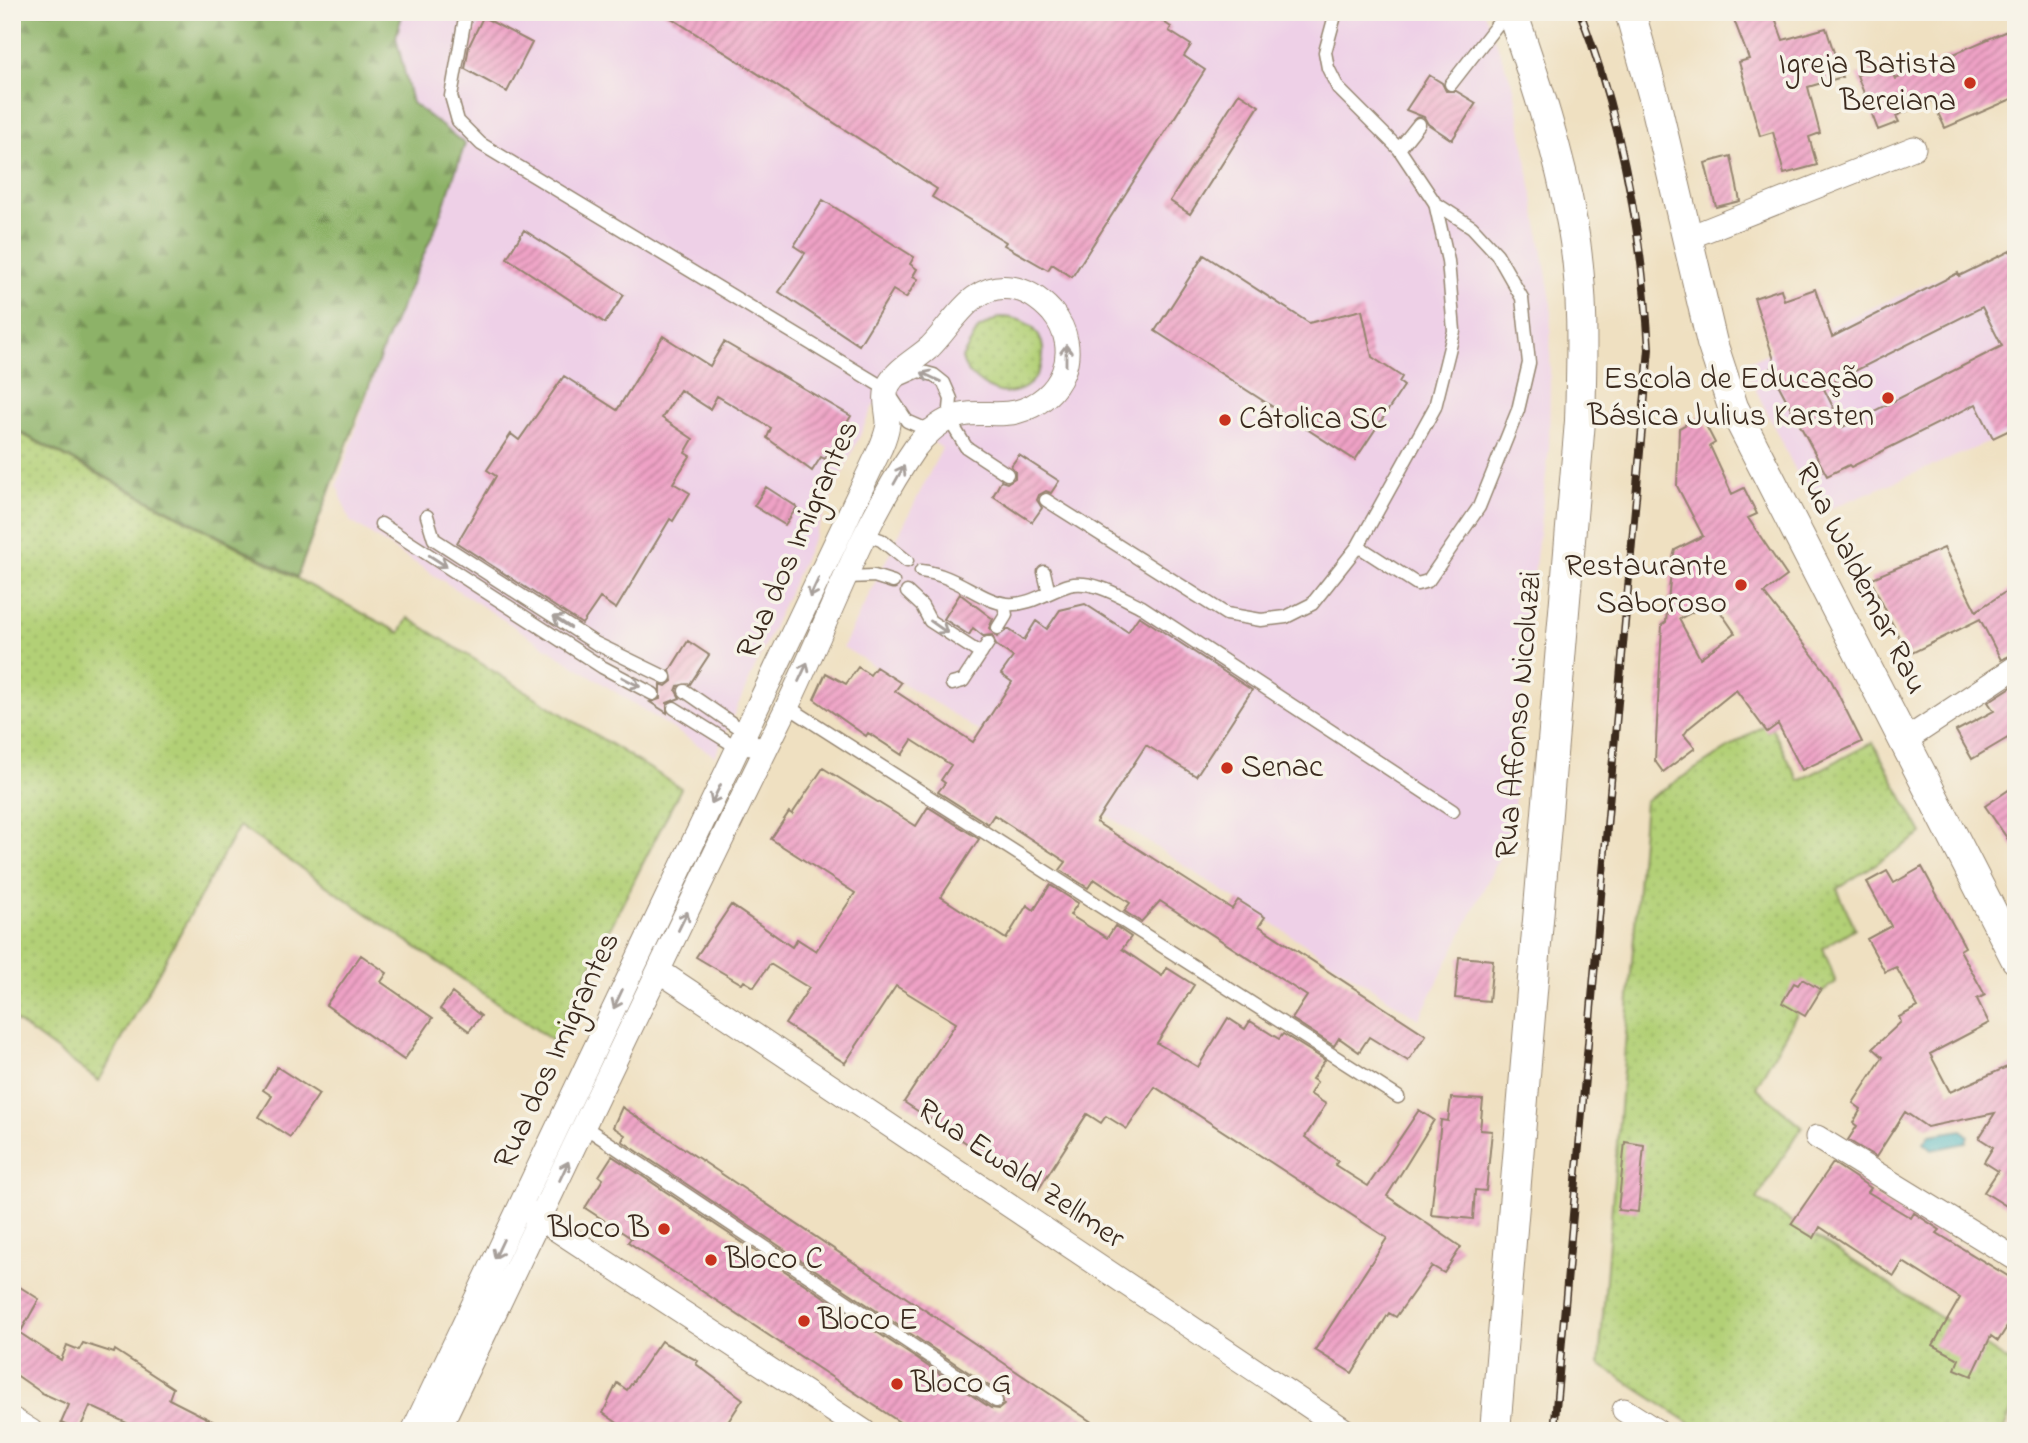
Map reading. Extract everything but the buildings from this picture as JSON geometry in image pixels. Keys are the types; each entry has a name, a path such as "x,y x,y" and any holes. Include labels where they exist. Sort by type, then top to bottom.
{"street":[{"name":"Rua Affonso Nicoluzzi","path":"1494,1431 1513,1244 1579,435 1582,358 1573,225 1544,105 1509,12"},
{"name":"Rua Waldemar Rau","path":"1630,12 1656,104 1720,373 1733,407 2016,959"},
{"path":"1687,238 1914,148"},
{"name":"Rua dos Imigrantes","path":"412,1431 456,1368 541,1219 866,535 916,446 949,419 976,412 1016,412 1051,393 1064,376 1069,359 1066,339 1056,316 1039,299 1016,288 998,287 981,294 965,306 929,349 895,376 886,389 888,425 881,447 519,1206 456,1368 438,1431"},
{"path":"1904,741 2016,667"},
{"name":"Rua Ewald Zellmer","path":"659,971 1346,1431"},
{"path":"1817,1137 2016,1259"},
{"path":"519,1206 864,1431"},
{"path":"1623,1410 1657,1431"},
{"path":"12,1419 31,1431"}],"lane":[{"path":"466,12 451,96 458,121 481,144 886,389 899,413 914,426 923,428 949,419"},
{"path":"1046,500 1226,614 1261,620 1286,617 1312,604 1358,546 1435,407 1454,331 1448,261 1434,203 1399,149 1338,88 1328,68 1325,52 1336,12"},
{"path":"1451,84 1509,12"},
{"path":"1399,149 1419,124"},
{"path":"1358,546 1417,584 1428,581 1479,507 1518,410 1529,363 1522,298 1497,254 1472,227 1434,203"},
{"path":"886,389 910,374 919,372 934,375 943,383 951,399 949,419 966,447 1007,474"},
{"path":"427,516 434,539 595,643 665,677"},
{"path":"381,524 602,667 653,694"},
{"path":"843,527 881,540 906,561"},
{"path":"921,570 948,576 1004,604 1020,604 1072,584 1093,586 1142,607 1453,811"},
{"path":"1044,572 1049,593"},
{"path":"847,578 874,576 893,582"},
{"path":"907,592 922,606 930,621 984,649 963,681 952,684"},
{"path":"998,628 1006,615 1004,604"},
{"path":"685,691 742,740"},
{"path":"787,706 1398,1097"},
{"path":"674,708 764,751"},
{"path":"585,1127 996,1401"}],"shaded area":[{"name":"Cátolica SC","path":"259,12 1484,12 1514,88 1551,300 1549,449 1530,609 1512,832 1419,1019 937,704 843,647 942,448 874,404 715,756 350,521 337,485 385,344 438,222 465,144"},
{"name":"Escola de Educação Básica Julius Karsten","path":"2016,245 2016,431 1817,514 1743,364"}],"green space":[{"path":"12,12 403,12 396,37 412,103 465,144 438,222 385,344 297,577 12,428"},
{"path":"1000,317 1024,322 1038,334 1043,349 1041,366 1032,381 1019,391 1001,392 981,383 963,362 962,358 978,329"},
{"path":"12,429 400,633 408,618 681,788 553,1041 239,826 99,1081 12,1018"},
{"path":"1769,722 1799,781 1873,742 1922,834 1837,889 1855,928 1823,948 1836,982 1799,1010 1756,1087 1802,1127 1757,1199 2016,1366 2016,1400 2003,1431 1702,1431 1599,1364 1645,801"}],"water":[{"path":"1962,1130 1968,1136 1966,1143 1932,1150 1924,1143 1930,1135"}],"railway":[{"path":"1554,1431 1649,349 1641,263 1628,178 1608,94 1580,12"}],"place":[{"name":"Igreja Batista Bereiana","path":"1970,83"},
{"name":"Escola de Educação Básica Julius Karsten","path":"1888,398"},
{"name":"Cátolica SC","path":"1225,420"},
{"name":"Restaurante Saboroso","path":"1741,585"},
{"name":"Senac","path":"1227,768"},
{"name":"Bloco B","path":"664,1229"},
{"name":"Bloco C","path":"711,1260"},
{"name":"Bloco E","path":"804,1321"},
{"name":"Bloco G","path":"897,1384"}]}
